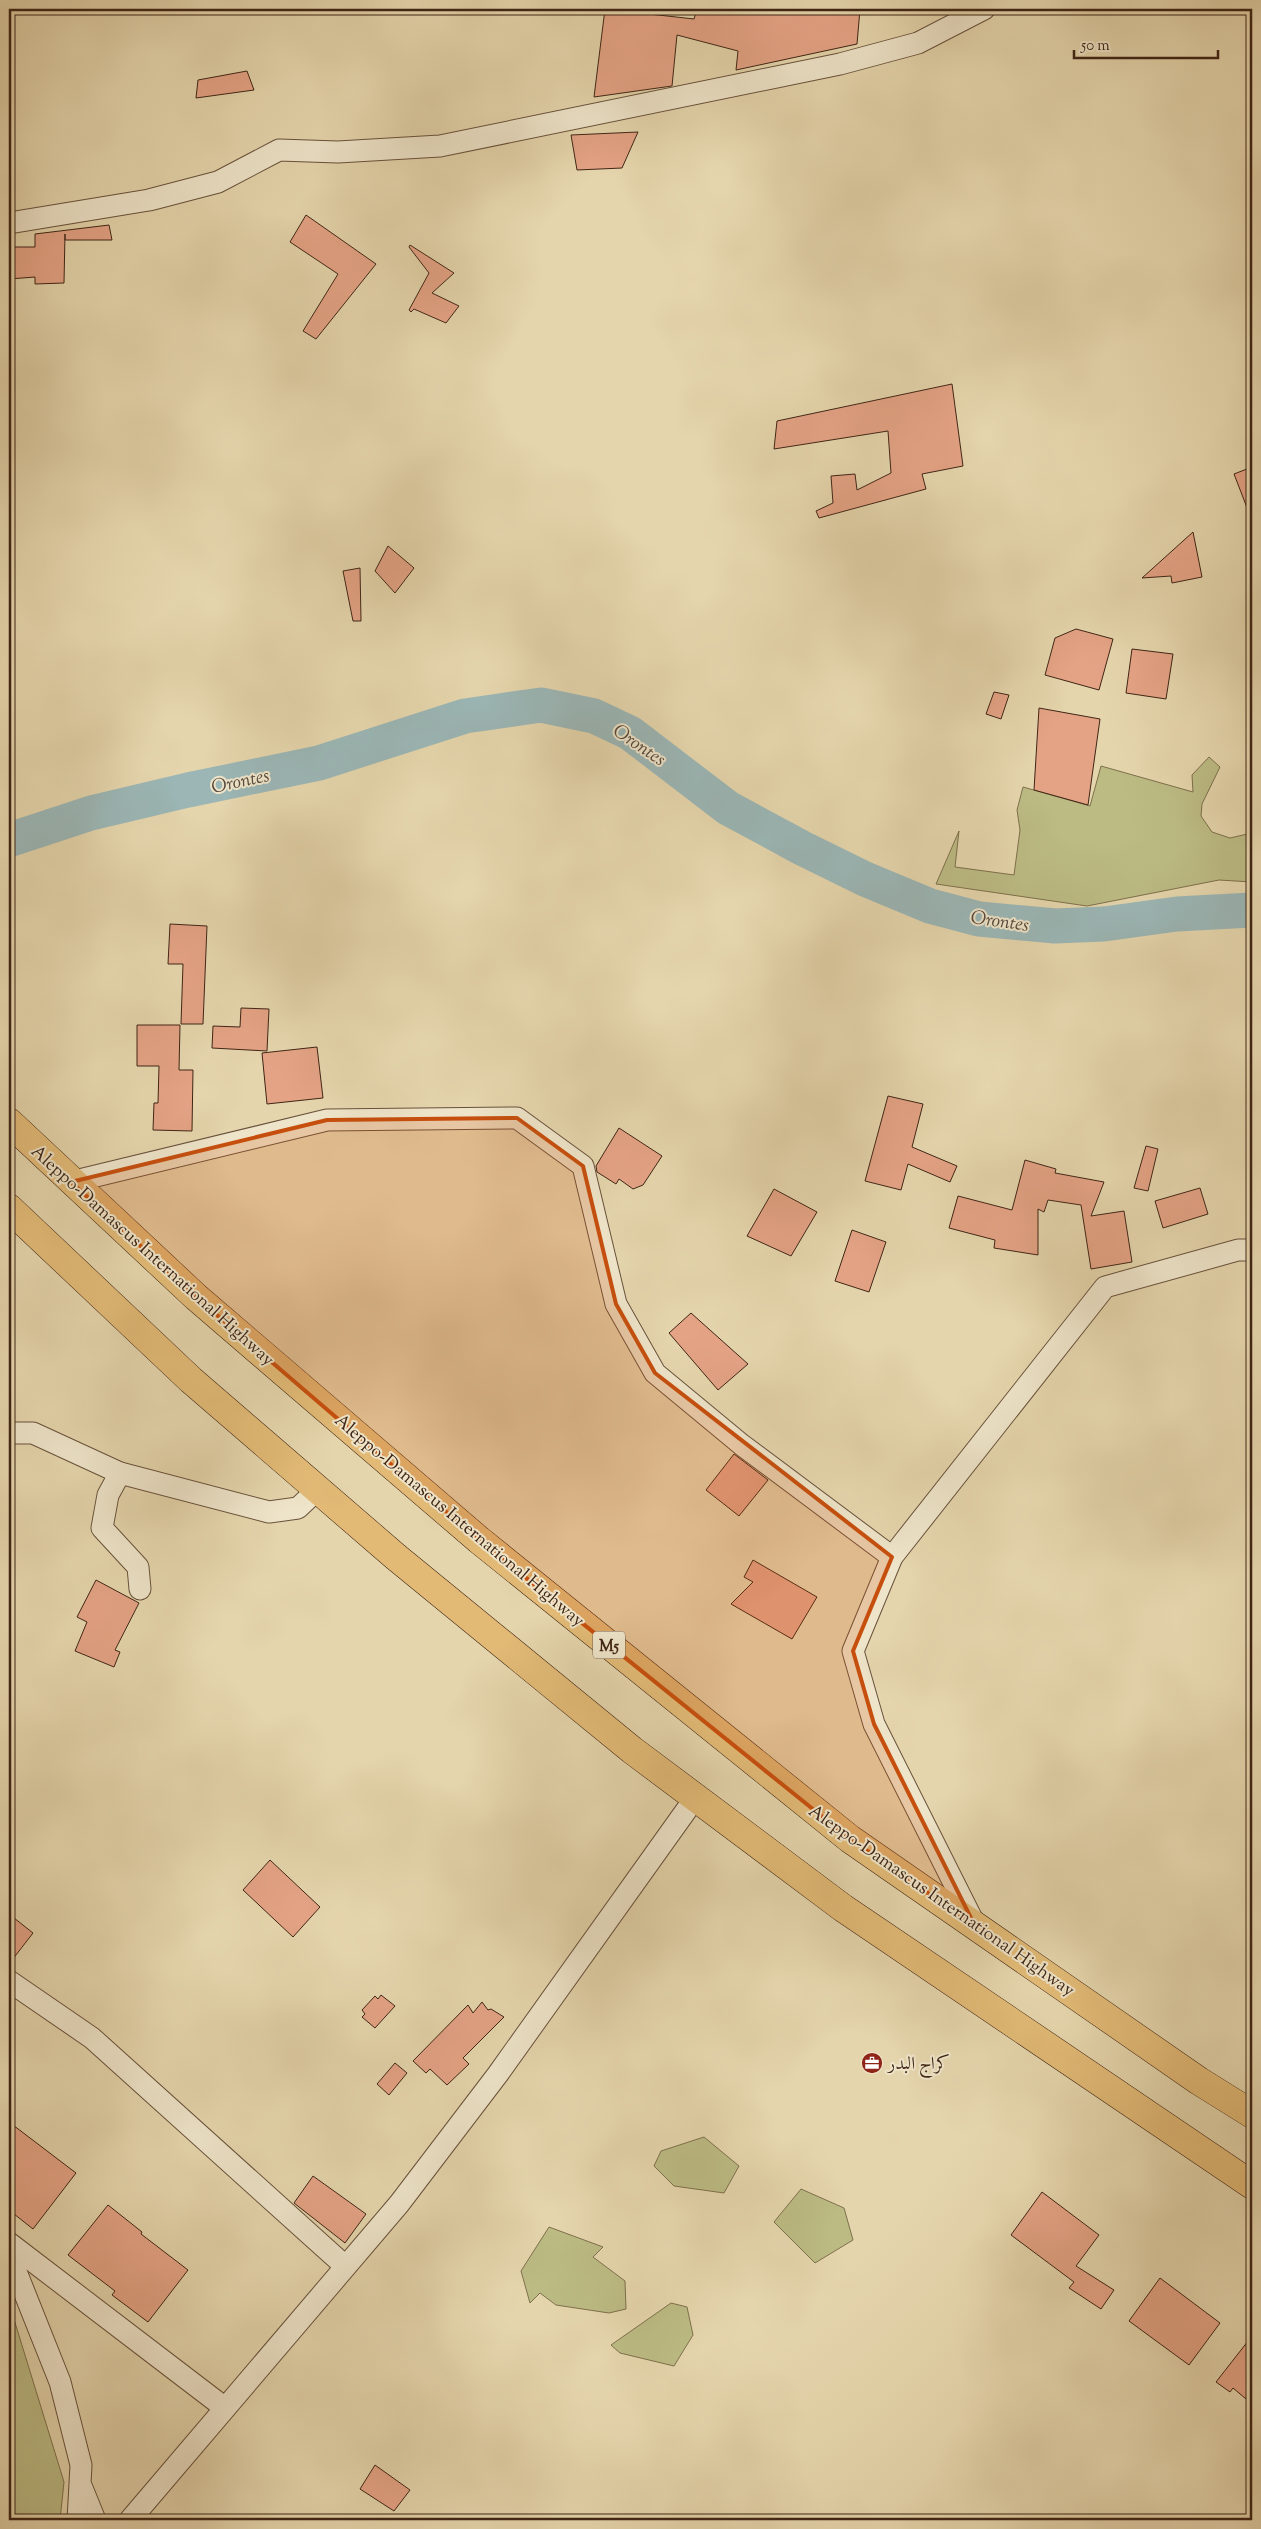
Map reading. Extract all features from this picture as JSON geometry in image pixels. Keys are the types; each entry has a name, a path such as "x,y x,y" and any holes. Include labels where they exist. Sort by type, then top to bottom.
{"highway":[{"name":"Aleppo-Damascus International Highway","path":"9,1122 196,1297 479,1540 850,1839 1199,2081 1252,2114"},
{"path":"9,1208 191,1380 396,1556 694,1798 843,1908 1252,2185"}],"street":[{"path":"9,224 149,200 218,182 279,150 338,152 440,146 840,64 918,43 984,9"},
{"path":"71,1182 327,1120 517,1118 583,1166 616,1304 655,1373 742,1444 892,1557"},
{"path":"975,1926 874,1724 853,1651 892,1557 1105,1287 1238,1250 1252,1250"},
{"path":"9,1433 33,1433 120,1473 269,1512 298,1508 318,1489"},
{"path":"120,1473 108,1495 102,1528 138,1567 140,1589"},
{"path":"130,2520 398,2204 498,2074 694,1798"},
{"path":"9,1981 92,2038 345,2266"},
{"path":"9,2243 225,2408"},
{"path":"9,2254 60,2382 80,2465 78,2520"},
{"path":"80,2484 95,2520"}],"highlighted area":[{"path":"517,1118 583,1166 616,1304 655,1373 892,1557 853,1651 874,1724 975,1926 850,1839 479,1540 196,1297 71,1182 327,1120"}],"shaded area":[{"path":"1209,757 1220,767 1202,804 1201,816 1212,832 1230,838 1252,833 1252,882 1219,880 1087,906 936,884 959,831 955,867 1014,875 1020,830 1017,810 1023,787 1090,806 1101,766 1193,792 1192,775"},
{"path":"704,2137 739,2166 724,2193 674,2186 654,2166 661,2151"},
{"path":"801,2189 844,2208 853,2240 815,2263 774,2222"},
{"path":"549,2227 603,2247 593,2257 625,2281 626,2309 609,2313 556,2305 540,2293 530,2303 521,2271"},
{"path":"9,2303 64,2482 60,2520 9,2520"},
{"path":"671,2303 687,2307 693,2335 674,2366 620,2353 611,2345"}],"building":[{"path":"605,9 694,19 697,9 860,9 857,44 736,70 738,51 677,35 672,86 594,97"},
{"path":"247,71 254,90 196,98 198,80"},
{"path":"638,132 622,168 577,170 571,135"},
{"path":"306,215 376,264 316,339 303,331 338,274 290,242"},
{"path":"109,225 112,240 65,240 65,234 64,283 35,284 35,277 9,279 9,247 35,247 35,234"},
{"path":"410,245 454,273 432,293 459,306 446,323 414,309 411,312 409,310 429,273 409,247"},
{"path":"952,384 963,466 922,474 926,489 819,518 816,511 833,503 831,476 855,474 857,490 891,473 888,431 774,449 777,421"},
{"path":"1252,467 1252,518 1251,518 1234,474"},
{"path":"1193,532 1202,577 1172,583 1171,576 1142,578"},
{"path":"388,546 414,568 395,593 375,571"},
{"path":"360,568 361,621 353,621 343,571"},
{"path":"1076,629 1113,639 1099,690 1045,675 1055,638"},
{"path":"1132,649 1173,654 1166,699 1126,693"},
{"path":"994,692 1009,695 1001,719 986,714"},
{"path":"1039,708 1100,719 1088,805 1034,790"},
{"path":"170,924 207,926 203,1024 181,1024 183,964 168,964"},
{"path":"241,1008 269,1009 267,1051 212,1048 213,1026 240,1027"},
{"path":"137,1025 180,1025 179,1070 193,1070 192,1131 153,1130 154,1103 158,1103 159,1066 137,1066"},
{"path":"317,1047 323,1098 267,1104 262,1053"},
{"path":"888,1096 923,1104 912,1147 957,1166 950,1182 908,1164 901,1190 865,1181"},
{"path":"619,1128 662,1156 643,1185 633,1189 619,1179 616,1184 597,1172 596,1166"},
{"path":"1146,1146 1158,1149 1148,1191 1134,1188"},
{"path":"1025,1160 1056,1169 1055,1173 1104,1182 1091,1216 1124,1211 1132,1262 1091,1269 1081,1205 1048,1200 1044,1212 1038,1209 1038,1255 994,1248 995,1240 949,1228 958,1196 1012,1210"},
{"path":"1200,1188 1208,1214 1163,1228 1155,1201"},
{"path":"774,1189 817,1212 791,1256 747,1236"},
{"path":"852,1230 886,1242 869,1292 835,1281"},
{"path":"691,1313 748,1364 718,1390 669,1333"},
{"path":"734,1454 768,1480 739,1516 706,1490"},
{"path":"753,1560 817,1597 792,1639 731,1604 753,1582 744,1577"},
{"path":"96,1580 139,1603 115,1650 120,1652 114,1667 75,1651 87,1622 77,1617"},
{"path":"270,1860 320,1907 293,1937 243,1890"},
{"path":"9,1914 33,1933 9,1964"},
{"path":"381,1995 395,2006 375,2028 362,2017 365,2014 362,2010 375,1996 378,1999"},
{"path":"482,2002 488,2010 491,2009 504,2017 463,2058 469,2064 447,2085 430,2069 426,2073 413,2061 468,2005 473,2013"},
{"path":"395,2063 407,2073 389,2095 377,2084"},
{"path":"9,2122 76,2173 33,2229 9,2210"},
{"path":"313,2176 366,2214 345,2243 294,2203"},
{"path":"1042,2192 1099,2235 1076,2266 1114,2290 1101,2309 1069,2288 1074,2282 1011,2235"},
{"path":"108,2205 142,2232 141,2234 188,2270 148,2322 112,2295 115,2291 68,2255"},
{"path":"1160,2278 1220,2323 1189,2365 1129,2321"},
{"path":"1252,2336 1252,2404 1233,2388 1230,2392 1216,2382"},
{"path":"375,2465 410,2490 394,2511 360,2489"}],"waterway":[{"name":"Orontes","path":"9,840 91,813 188,790 319,763 465,716 541,705 594,716 630,733 728,808 865,879 930,906 979,919 1055,926 1104,924 1177,914 1252,910"}],"place":[{"name":"كراج البدر","path":"872,2063"}]}
